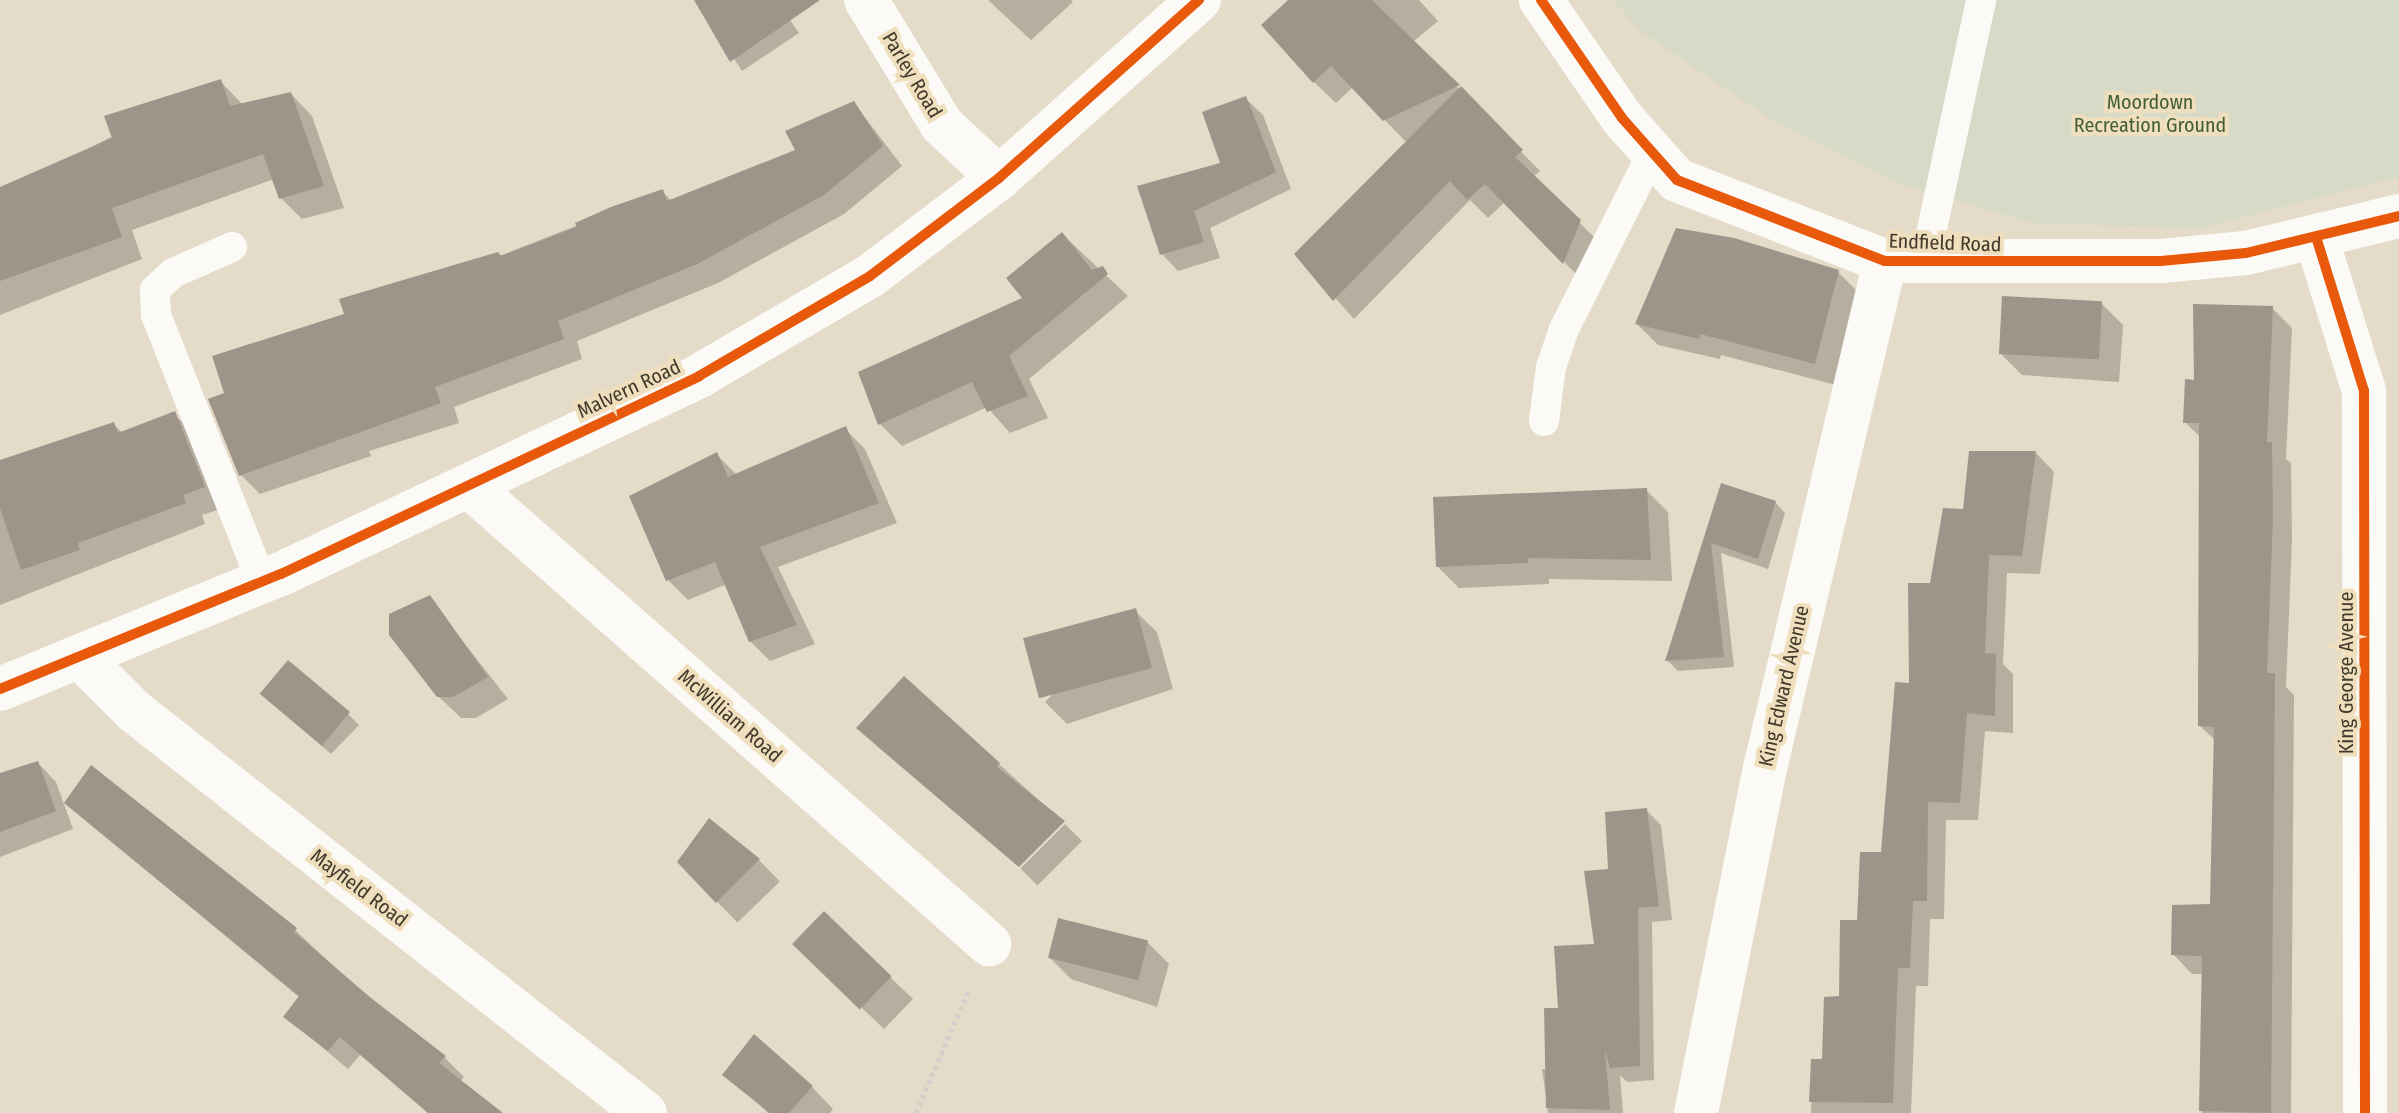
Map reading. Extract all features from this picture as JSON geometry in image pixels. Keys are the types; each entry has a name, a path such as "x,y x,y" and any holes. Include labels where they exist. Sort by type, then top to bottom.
{"street":[{"name":"Parley Road","path":"866,0 942,125 999,178"},
{"name":"Malvern Road","path":"0,689 262,583 699,376 870,276 999,178 1199,0"},
{"name":"Endfield Road","path":"1541,0 1622,118 1677,180 1905,262 2161,261 2317,240 2399,216"},
{"name":"King George Avenue","path":"2317,240 2364,391 2365,1113"},
{"name":"King Edward Avenue","path":"1696,1113 1765,768 1905,262"},
{"name":"McWilliam Road","path":"470,487 989,944"},
{"name":"Mayfield Road","path":"80,657 134,711 645,1113"}],"lane":[{"path":"1905,262 1981,0"},
{"path":"1544,421 1551,367 1564,329 1653,152"},
{"path":"232,247 173,273 155,290 156,315 262,583"}],"path":[{"path":"916,1113 989,944"}],"green space":[{"name":"Moordown Recreation Ground","path":"1613,0 2399,0 2399,177 2201,228 2032,223 1902,184 1772,120 1641,31"}],"building":[{"path":"694,0 820,0 730,62"},
{"path":"1288,0 1372,0 1460,85 1383,121 1331,66 1313,83 1261,25"},
{"path":"221,79 230,106 291,92 324,186 279,199 263,154 112,208 122,237 0,281 0,187 112,138 104,116"},
{"path":"1461,86 1523,150 1515,157 1581,220 1563,264 1485,184 1467,200 1450,181 1333,301 1294,254"},
{"path":"1246,96 1276,172 1194,211 1204,242 1160,255 1137,186 1220,163 1202,112"},
{"path":"854,101 883,146 824,195 697,264 558,321 564,339 435,387 441,403 239,476 208,399 224,393 212,356 344,314 339,299 498,252 501,256 577,227 575,223 611,207 663,189 667,201 795,150 785,131"},
{"path":"1676,228 1734,238 1839,270 1815,364 1700,334 1699,339 1635,324"},
{"path":"1062,232 1092,270 1103,266 1108,274 1009,356 1028,396 987,412 972,382 878,425 858,372 1022,298 1006,278"},
{"path":"2002,296 2102,301 2099,359 1999,354"},
{"path":"2193,304 2273,306 2267,442 2272,442 2273,519 2267,673 2275,673 2271,1113 2199,1111 2202,956 2171,955 2172,905 2210,904 2214,727 2198,726 2199,423 2183,423 2185,379 2194,380"},
{"path":"175,411 205,487 183,495 186,503 78,543 80,550 21,570 0,508 0,460 114,422 118,433"},
{"path":"846,426 879,503 760,547 797,625 749,642 715,562 666,581 629,496 717,452 728,477"},
{"path":"1969,451 2036,451 2022,556 1989,555 1985,653 1996,654 1995,716 1967,713 1960,803 1928,802 1927,901 1913,901 1910,968 1898,968 1893,1103 1809,1102 1811,1059 1822,1059 1824,997 1839,996 1840,920 1857,920 1860,852 1881,852 1895,682 1909,683 1908,583 1930,583 1943,508 1963,509"},
{"path":"1721,483 1776,501 1758,559 1711,543 1724,657 1665,661"},
{"path":"1647,488 1651,560 1528,558 1528,563 1436,567 1433,497"},
{"path":"430,595 488,677 453,697 437,697 389,635 389,614"},
{"path":"1136,608 1152,668 1039,698 1023,638"},
{"path":"288,660 350,712 322,746 260,694"},
{"path":"904,676 1000,763 997,767 1065,821 1019,867 856,728"},
{"path":"38,761 56,811 0,832 0,773"},
{"path":"91,765 297,928 294,932 371,998 446,1056 439,1063 503,1113 428,1113 340,1037 328,1051 283,1017 299,996 64,803"},
{"path":"1647,808 1659,906 1638,908 1640,1066 1610,1068 1605,1050 1610,1110 1546,1108 1544,1008 1558,1008 1554,946 1594,944 1584,871 1608,869 1605,812"},
{"path":"709,818 760,859 716,903 677,862"},
{"path":"824,911 892,976 860,1009 792,944"},
{"path":"1058,918 1148,940 1138,980 1048,958"},
{"path":"754,1034 813,1086 789,1113 770,1113 722,1075"}],"cycle path":[{"path":"0,689 281,574 699,376 870,276 999,178 1199,0"},
{"path":"1541,0 1622,118 1677,180 1885,261 2161,261 2246,253 2399,216"},
{"path":"2317,240 2364,391 2365,1113"}]}
